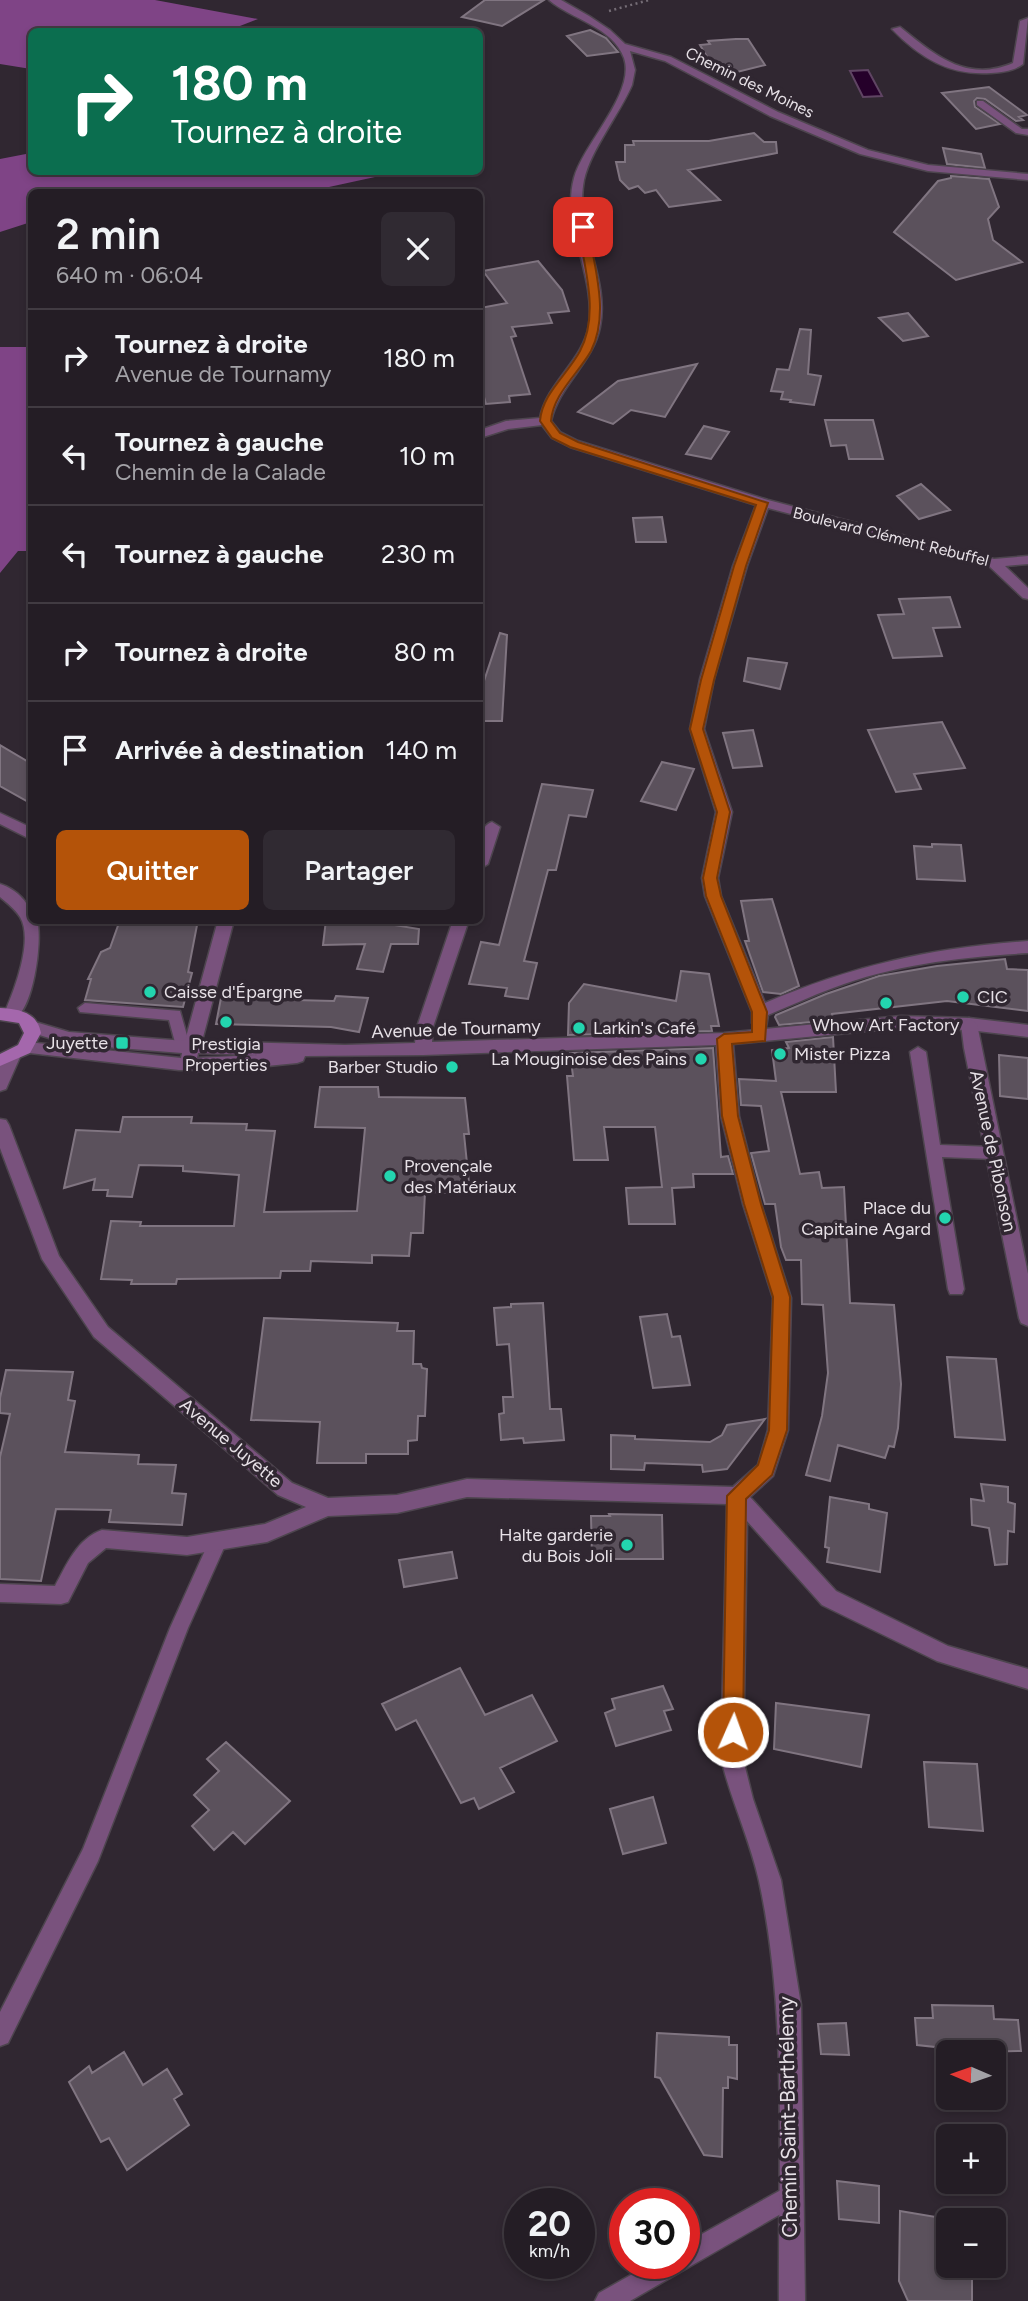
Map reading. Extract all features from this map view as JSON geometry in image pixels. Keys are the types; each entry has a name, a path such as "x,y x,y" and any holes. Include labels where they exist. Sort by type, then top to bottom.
{"main road":[{"path":"6,1014 21,1016 32,1027 32,1041 13,1055"}],"street":[{"path":"483,433 506,425 545,421 546,408 585,351 594,327 595,303 579,206 579,181 587,158 620,103 631,72 630,59 622,46 606,32 554,0"},
{"path":"897,29 946,68 972,73 1012,68 1018,64 1025,21 1028,21"},
{"name":"Chemin des Moines","path":"622,46 668,59 774,114 864,152 928,168 1028,177"},
{"name":"Boulevard Clément Rebuffel","path":"545,421 556,435 574,444 762,503 994,563 1028,560"},
{"path":"760,1037 760,1012 713,896 710,878 724,812 697,729 707,680 740,566 762,503"},
{"path":"994,563 1028,595"},
{"path":"0,818 28,833"},
{"path":"483,855 492,827"},
{"path":"0,889 14,899 28,919"},
{"path":"6,1014 23,986 32,944 30,924"},
{"path":"187,1064 187,1046 225,924"},
{"path":"424,1049 425,1027 460,924"},
{"path":"760,1012 828,983 894,964 970,951 1028,947"},
{"name":"Avenue de Tournamy","path":"32,1027 69,1038 187,1046 345,1051 724,1039 901,1023 969,1024 1028,1031"},
{"name":"Avenue de Pibonson","path":"969,1024 1028,1318"},
{"path":"724,1039 730,1116 752,1204 782,1297 778,1430 766,1470 737,1496 829,1598 944,1654 1028,1679"},
{"name":"Avenue de Tournamy","path":"13,1055 187,1064 253,1062 345,1051"},
{"path":"0,1085 13,1055"},
{"name":"Avenue Juyette","path":"0,1125 51,1259 101,1332 285,1489 327,1507 397,1504 467,1488 676,1492 737,1496"},
{"name":"Chemin Saint-Barthélemy","path":"737,1496 732,1759 742,1799 770,1880 789,2005 792,2301"},
{"path":"0,1593 61,1595 81,1558 102,1539 187,1546 267,1533 327,1507"}],"lane":[{"path":"980,103 1019,131 1028,132"},
{"path":"85,1009 175,1015 187,1046"},
{"path":"918,1052 956,1289"},
{"path":"933,1151 993,1153"},
{"path":"0,2035 92,1854 179,1628 218,1541"},
{"path":"700,2248 790,2196"},
{"path":"607,2301 646,2279"}],"path":[{"path":"607,12 649,0"}],"shaded area":[{"path":"0,0 155,0 258,19 235,28 28,28 28,69 0,64"},
{"path":"868,70 882,96 863,97 850,71"},
{"path":"28,154 28,175 384,175 320,189 28,189 28,223 0,232 0,159"},
{"path":"0,347 28,347 28,551 18,551 0,573"}],"building":[{"path":"485,0 544,0 502,26 462,17"},
{"path":"590,30 606,38 618,52 587,56 567,36"},
{"path":"748,39 765,65 729,74 713,67 700,45 710,44 708,41"},
{"path":"989,87 1027,115 1019,117 1023,120 1016,121 985,99 977,98 974,101 975,107 1000,124 976,129 942,93"},
{"path":"754,133 764,142 776,142 777,153 688,170 720,200 669,207 656,190 645,193 638,186 629,189 620,180 616,162 625,162 625,145 634,145 633,141 709,141"},
{"path":"943,148 981,154 985,168 947,164"},
{"path":"951,176 989,179 999,207 988,219 993,240 1022,262 956,280 894,232 938,181"},
{"path":"538,261 562,290 569,311 548,313 552,323 512,327 516,336 511,337 530,394 509,396 510,402 486,404 483,397 483,307 507,303 483,271"},
{"path":"908,313 928,336 903,341 879,318"},
{"path":"800,329 811,330 808,374 821,376 814,405 790,402 791,400 781,399 783,392 771,391 777,369 789,370"},
{"path":"697,364 665,417 631,410 613,424 578,412 618,381"},
{"path":"825,420 873,420 883,459 849,459 846,445 831,446"},
{"path":"704,426 729,432 711,459 686,454"},
{"path":"921,484 950,510 919,519 897,496"},
{"path":"662,517 666,542 636,542 633,518"},
{"path":"950,597 960,627 933,628 942,656 893,658 878,615 904,614 899,599"},
{"path":"500,633 507,635 502,721 483,721 483,684"},
{"path":"748,658 787,663 780,689 744,681"},
{"path":"942,722 965,768 914,774 921,789 896,792 868,730"},
{"path":"753,730 762,766 733,768 723,733"},
{"path":"0,745 28,762 28,802 0,786"},
{"path":"662,762 694,769 676,810 641,801"},
{"path":"542,784 593,790 586,817 569,815 556,870 548,870 524,961 537,963 528,999 505,996 507,988 469,984 481,942 499,945"},
{"path":"932,844 961,845 965,881 917,879 914,846 932,847"},
{"path":"772,899 799,986 781,994 763,992 745,941 749,941 741,901"},
{"path":"119,924 197,924 188,972 192,973 183,1007 85,1000 91,979 88,979 101,952 110,948"},
{"path":"326,924 388,924 419,929 418,944 391,944 383,972 357,969 365,944 323,945"},
{"path":"1005,959 1007,969 1028,970 1028,1011 947,1001 832,1014 833,1020 779,1025 775,1017 826,994 879,976 937,966"},
{"path":"681,971 709,974 719,1026 711,1026 712,1031 568,1035 569,1003 584,984 676,1001"},
{"path":"336,996 368,998 359,1032 331,1027 216,1024 221,998 334,1001"},
{"path":"833,1037 836,1092 781,1092 800,1174 819,1172 822,1188 844,1187 850,1303 894,1305 901,1384 894,1447 889,1446 885,1458 838,1445 830,1481 806,1475 822,1416 828,1373 823,1305 802,1304 801,1260 786,1260 781,1247 775,1204 765,1204 751,1153 769,1151 761,1106 741,1105 739,1079 776,1081 772,1050 789,1048 786,1042"},
{"path":"713,1048 721,1157 728,1156 733,1174 693,1174 694,1187 672,1188 675,1224 629,1224 626,1188 662,1187 655,1127 604,1127 608,1160 574,1160 567,1076 573,1076 570,1053"},
{"path":"999,1055 1028,1058 1028,1099 1000,1096"},
{"path":"320,1087 378,1087 379,1097 465,1098 469,1134 464,1134 470,1193 425,1192 423,1233 411,1233 409,1256 372,1255 372,1263 311,1261 310,1271 281,1271 280,1278 177,1279 176,1284 131,1284 132,1280 101,1279 111,1221 141,1222 140,1226 234,1226 239,1175 183,1171 183,1166 139,1165 132,1197 107,1196 108,1190 93,1190 95,1179 64,1188 76,1130 120,1132 123,1117 192,1117 191,1123 247,1124 246,1130 275,1131 264,1212 357,1211 365,1128 315,1127"},
{"path":"543,1303 550,1409 561,1409 564,1440 524,1443 523,1438 501,1440 499,1414 504,1413 503,1397 513,1397 509,1344 497,1345 494,1308 511,1307 511,1304"},
{"path":"667,1314 672,1337 680,1336 690,1385 653,1388 640,1317"},
{"path":"264,1318 398,1323 397,1331 414,1331 413,1364 421,1364 422,1368 427,1369 425,1416 418,1416 417,1440 408,1441 408,1454 366,1454 366,1463 317,1463 320,1422 251,1420"},
{"path":"947,1357 996,1359 1005,1440 955,1437"},
{"path":"6,1370 73,1372 68,1400 75,1401 65,1452 139,1455 138,1464 176,1465 172,1493 186,1494 182,1525 109,1522 111,1510 56,1509 41,1581 0,1579 0,1457 10,1414 0,1413"},
{"path":"765,1419 727,1469 703,1472 702,1465 645,1463 644,1470 611,1469 611,1435 635,1436 635,1439 710,1442 722,1435 727,1425"},
{"path":"981,1484 1008,1487 1008,1502 1015,1504 1014,1532 1008,1531 1007,1564 995,1565 989,1528 972,1525 971,1499 984,1501"},
{"path":"830,1497 869,1504 869,1509 887,1513 880,1572 827,1562 829,1548 825,1547"},
{"name":"Halte garderie du Bois Joli","path":"609,1514 662,1515 663,1559 592,1559 591,1516 610,1516"},
{"path":"452,1552 457,1578 404,1587 399,1560"},
{"path":"460,1668 485,1715 532,1695 557,1741 500,1768 514,1792 479,1809 474,1798 461,1803 416,1720 396,1730 382,1704"},
{"path":"663,1686 673,1709 664,1711 671,1730 616,1746 605,1713 615,1709 612,1699"},
{"path":"776,1703 869,1715 861,1767 774,1749"},
{"path":"226,1742 290,1801 245,1844 233,1832 214,1850 192,1826 209,1810 194,1795 219,1771 207,1759"},
{"path":"924,1762 977,1764 983,1831 929,1827"},
{"path":"653,1797 666,1843 623,1854 610,1809"},
{"path":"932,2005 993,2006 994,2019 1018,2020 1021,2051 1006,2051 1006,2040 936,2040 936,2053 935,2047 917,2045 915,2018 933,2018"},
{"path":"846,2023 849,2055 821,2054 818,2024"},
{"path":"657,2033 729,2037 729,2045 737,2045 737,2079 728,2077 728,2088 723,2088 722,2157 704,2155 660,2078 655,2077"},
{"path":"124,2052 143,2085 167,2069 182,2094 174,2099 189,2125 127,2170 109,2138 101,2142 69,2082 89,2066 92,2073"},
{"path":"837,2181 879,2186 879,2223 839,2219"},
{"path":"900,2211 936,2217 936,2278 972,2278 972,2301 908,2301 899,2281"}],"place":[{"name":"Caisse d'Épargne","path":"150,992"},
{"name":"CIC","path":"963,997"},
{"name":"Whow Art Factory","path":"886,1003"},
{"name":"Prestigia Properties","path":"226,1022"},
{"name":"Larkin's Café","path":"579,1028"},
{"name":"Juyette","path":"122,1043"},
{"name":"Mister Pizza","path":"780,1054"},
{"name":"La Mouginoise des Pains","path":"701,1059"},
{"name":"Barber Studio","path":"452,1067"},
{"name":"Provençale des Matériaux","path":"390,1176"},
{"name":"Place du Capitaine Agard","path":"945,1218"},
{"name":"Halte garderie du Bois Joli","path":"627,1545"}],"route":[{"path":"583,227 595,303 594,327 585,351 546,408 545,421 556,435 574,444 762,503 740,566 707,680 697,729 724,812 710,878 713,896 760,1012 760,1037 724,1039 730,1116 752,1204 782,1297 778,1430 766,1470 737,1496 733,1732"}]}
